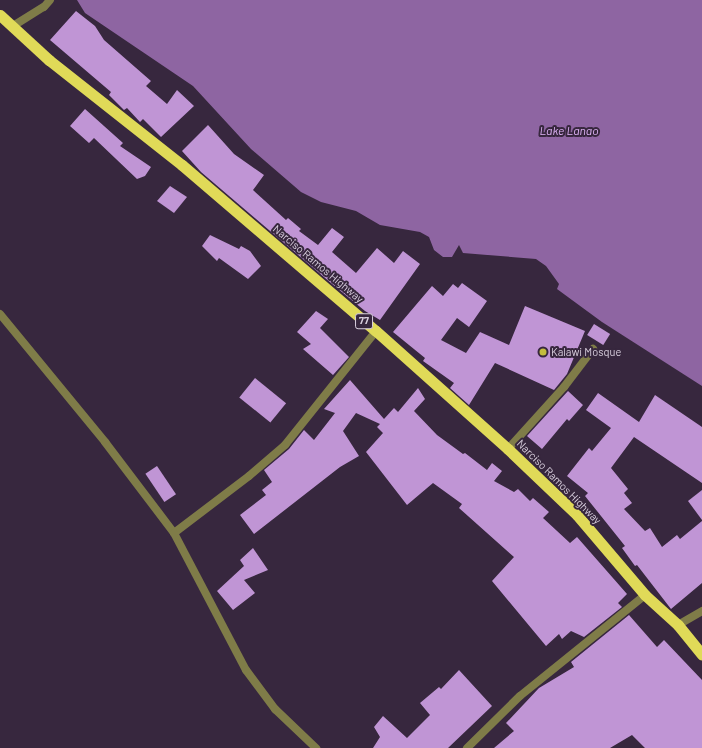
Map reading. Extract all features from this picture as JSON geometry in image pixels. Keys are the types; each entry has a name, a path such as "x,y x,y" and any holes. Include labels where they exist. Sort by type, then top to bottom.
{"highway":[{"name":"Narciso Ramos Highway","path":"0,15 49,60 182,165 376,331 508,448 577,515 645,595 678,625 702,655"}],"street":[{"path":"13,26 44,7 50,0"},
{"path":"0,314 106,442 174,533 246,670 275,709 316,748"},
{"path":"174,533 249,476 284,445 376,331"},
{"path":"508,448 564,387 593,349"},
{"path":"468,748 526,691 645,595"},
{"path":"678,625 702,611"}],"water":[{"name":"Lake Lanao","path":"77,0 702,0 702,386 602,322 557,289 559,284 546,266 536,259 463,253 459,245 452,257 443,257 434,250 429,237 420,232 380,225 356,211 321,202 301,192 251,149 193,86 85,13"}],"building":[{"path":"76,11 95,26 104,40 151,81 146,86 167,104 177,90 194,106 161,137 143,119 140,122 127,108 124,110 109,95 111,92 50,40"},
{"path":"85,109 123,143 120,146 151,167 145,176 137,179 94,138 89,143 70,126"},
{"path":"208,125 234,154 264,175 253,190 286,220 288,218 301,229 299,231 318,245 332,228 344,237 332,252 356,273 377,248 394,263 403,251 420,264 380,320 365,311 331,283 201,172 182,151"},
{"path":"170,186 187,197 174,213 157,201"},
{"path":"210,235 239,249 241,246 250,251 261,266 248,279 219,258 217,261 202,246"},
{"path":"462,283 487,301 469,327 457,318 441,340 466,353 480,332 509,345 525,306 585,331 567,374 554,390 495,363 469,405 450,388 454,383 423,361 425,358 393,332 432,286 443,296 453,284 458,288"},
{"path":"316,311 328,319 320,328 349,357 333,375 303,349 311,344 297,332"},
{"path":"594,324 610,334 603,345 587,335"},
{"path":"255,378 286,403 270,423 239,397"},
{"path":"350,380 384,419 394,408 398,412 418,388 425,399 414,411 437,435 463,454 465,453 487,470 492,463 502,471 494,481 514,492 518,489 530,501 533,498 549,512 543,518 570,543 577,537 627,594 618,603 622,607 584,637 571,631 562,639 559,634 546,646 492,581 514,557 459,508 462,504 433,483 407,505 366,452 383,433 377,427 380,424 356,413 343,431 359,456 340,467 254,534 240,515 266,495 262,490 272,482 264,470 289,449 304,430 314,440 335,413 324,409"},
{"path":"568,391 583,405 569,421 567,419 542,449 527,436"},
{"path":"598,393 639,422 655,395 702,427 702,483 634,437 611,468 628,489 624,493 632,503 624,509 645,531 650,528 662,547 677,535 680,539 702,521 702,583 671,609 622,548 625,546 585,496 588,493 567,476 589,448 592,451 611,428 586,410"},
{"path":"157,466 176,494 164,502 145,474"},
{"path":"702,490 702,520 688,501"},
{"path":"253,548 268,570 244,580 255,593 233,610 217,591 244,566 240,560"},
{"path":"629,615 657,647 664,640 702,680 702,748 645,748 632,735 610,748 494,748 514,731 506,723 539,688 574,667 571,662"},
{"path":"459,670 492,706 448,748 373,748 380,737 374,727 383,716 407,738 430,715 420,703 439,687 441,689"}],"place":[{"name":"Kalawi Mosque","path":"543,352"}]}
